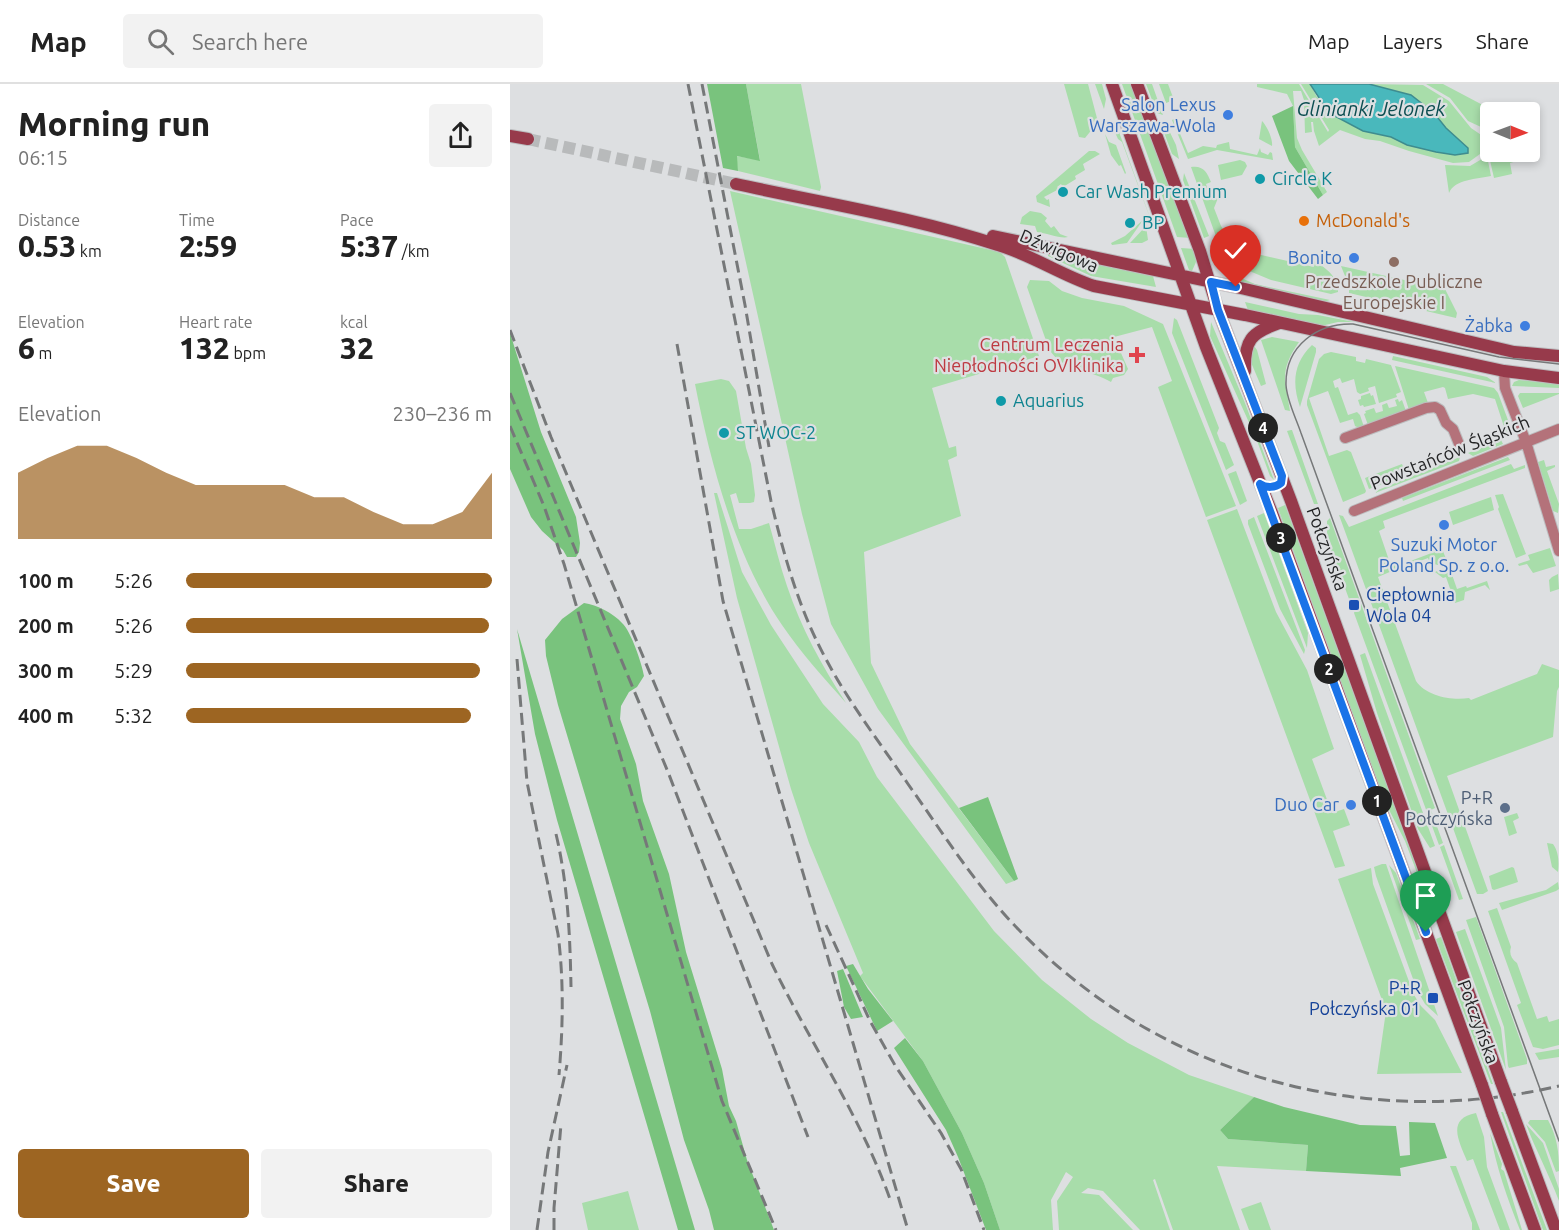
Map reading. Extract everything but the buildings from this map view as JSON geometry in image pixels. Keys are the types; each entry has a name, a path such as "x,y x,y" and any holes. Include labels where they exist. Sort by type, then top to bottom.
{"main road":[{"name":"Połczyńska","path":"1112,84 1180,275 1260,484 1534,1230"},
{"name":"Połczyńska","path":"1137,84 1556,1230"},
{"path":"510,136 528,139"},
{"name":"Dźwigowa","path":"736,184 950,230 1012,239 1180,275"},
{"name":"Dźwigowa","path":"950,230 1002,246 1072,279 1094,286 1191,304"},
{"path":"1180,275 1515,352 1559,356"},
{"path":"1191,304 1504,371 1559,378"},
{"path":"1246,381 1244,354 1250,340 1257,332 1281,322"},
{"path":"1260,484 1276,487 1281,483 1282,476"}],"street":[{"path":"1504,371 1505,388 1526,442 1559,551"},
{"path":"1345,438 1426,408 1435,407 1440,410 1446,423 1453,429 1461,449"},
{"name":"Powstańców Śląskich","path":"1354,511 1559,429"}],"green space":[{"path":"707,84 746,84 760,161 737,156 738,171 723,168"},
{"path":"746,84 801,84 820,191 738,171 736,156 760,160"},
{"path":"1064,84 1088,84 1098,122 1085,138 1079,137"},
{"path":"1095,84 1102,84 1106,99 1104,109"},
{"path":"1122,84 1131,84 1164,174 1191,238 1177,237"},
{"path":"1146,84 1152,84 1163,115 1157,113"},
{"path":"1159,84 1168,84 1174,100 1166,103"},
{"path":"1257,84 1299,84 1328,132 1329,130 1301,84 1310,84 1317,97 1363,131 1391,137 1407,145 1468,148 1446,128 1434,113 1411,95 1369,84 1423,85 1449,101 1471,128 1480,134 1480,154 1469,162 1453,163 1340,130 1319,146 1313,122 1311,122 1312,132 1305,133 1304,100 1301,91 1293,91 1297,138 1327,192 1323,195 1295,147 1293,106 1287,94 1257,87"},
{"path":"1426,84 1443,84 1480,104 1480,127 1468,121 1450,98"},
{"path":"1293,106 1295,147 1323,195 1318,199 1289,161 1272,116"},
{"path":"1174,119 1188,153 1203,146 1216,148 1217,145 1229,142 1230,149 1257,155 1260,148 1261,152 1268,155 1270,152 1273,160 1217,150 1188,159 1172,120"},
{"path":"1262,121 1272,140 1272,146 1259,139"},
{"path":"1165,122 1176,145 1179,159 1172,154 1162,127"},
{"path":"1113,128 1119,132 1157,237 1122,142"},
{"path":"1105,134 1109,142 1116,145 1125,174 1121,165 1119,166 1111,155"},
{"path":"1089,151 1100,154 1083,164 1085,170 1075,176 1076,179 1063,187 1061,184 1057,187 1059,189 1044,197 1049,199 1050,207 1037,202 1036,196"},
{"path":"1240,160 1247,166 1242,175 1221,180 1218,165"},
{"path":"1480,160 1480,162 1488,162 1491,176 1461,182 1449,193 1445,165 1470,166"},
{"path":"1490,162 1514,162 1510,163 1512,174 1494,178"},
{"path":"1191,167 1202,168 1206,172 1211,182 1206,184 1209,194 1215,192 1218,198 1214,208 1228,237 1218,242"},
{"path":"1184,173 1209,236 1204,238 1183,180"},
{"path":"730,191 1000,252 1005,257 1039,356 932,388 949,448 956,446 957,456 948,460 961,516 864,552 871,663 910,744 1014,881 1006,884 878,709 831,624 802,514"},
{"path":"1030,211 1041,213 1047,218 1045,221 1051,228 1054,226 1060,234 1068,237 1037,232 1035,226 1020,224 1022,217"},
{"path":"1143,220 1127,243 1112,245 1111,243 1125,236"},
{"path":"1146,226 1148,240 1142,243 1130,243"},
{"path":"1230,241 1235,243 1240,250 1253,253 1244,266 1223,250 1222,243"},
{"path":"1181,248 1195,249 1196,262 1192,271 1189,270"},
{"path":"1048,254 1153,276 1156,287 1091,276"},
{"path":"1257,254 1314,267 1312,259 1333,277 1338,286 1338,292 1331,294 1271,280 1247,270 1246,268"},
{"path":"1341,266 1445,289 1457,313 1456,318 1349,293 1349,286"},
{"path":"1241,278 1255,284 1330,300 1324,302 1239,283"},
{"path":"1030,280 1049,281 1062,291 1082,298 1124,306 1163,324 1236,506 1206,517 1158,387 1172,381 1152,327 1114,337 1128,369 1124,375 1113,378 1111,382 1069,366 1049,349 1027,287"},
{"path":"1245,302 1299,314 1354,322 1338,322 1321,326 1248,310"},
{"path":"1174,318 1177,320 1219,428 1217,433 1220,441 1225,443 1234,465 1226,470 1172,333"},
{"path":"1211,322 1274,480 1270,476 1256,438 1210,336"},
{"path":"510,333 541,432 576,517 580,543 576,557 567,557 531,517 510,469"},
{"path":"1272,337 1299,342 1286,368 1285,383 1290,411 1285,410 1261,340"},
{"path":"1252,343 1257,350 1266,384 1261,386 1250,360"},
{"path":"1312,345 1316,348 1316,352 1300,407 1295,382 1296,374 1301,359"},
{"path":"1331,352 1356,357 1356,361 1365,363 1366,359 1391,365 1401,392 1396,394 1397,397 1379,403 1375,386 1360,394 1357,392 1354,379 1342,383 1340,378 1333,381 1335,388 1338,387 1348,415 1357,412 1360,415 1364,427 1359,428 1355,426 1353,419 1340,423 1328,391 1309,398 1329,456 1347,450 1351,452 1366,491 1343,502 1307,405 1319,359"},
{"path":"1393,356 1487,377 1496,383 1392,360"},
{"path":"1395,366 1494,388 1512,431 1506,433 1495,399 1473,394 1448,399 1443,387 1424,392 1428,403 1409,410"},
{"path":"721,379 729,381 736,391 755,495 754,502 739,503 736,493 730,495 739,529 751,529 769,523 784,578 805,632 846,703 782,625 765,598 738,540 717,478 695,384"},
{"path":"1519,380 1559,384 1559,388 1512,386"},
{"path":"1370,393 1376,404 1360,406 1358,400 1361,396"},
{"path":"1520,393 1559,394 1523,408 1518,396"},
{"path":"1398,399 1399,402 1402,400 1406,411 1368,425 1365,411 1374,408 1376,413 1383,411 1382,405 1387,403 1389,408 1397,406 1395,400"},
{"path":"1292,430 1318,504 1314,504 1287,431"},
{"path":"1501,440 1503,444 1473,456 1468,453"},
{"path":"1460,457 1459,461 1375,493 1378,490"},
{"path":"1508,457 1510,460 1403,501 1402,498"},
{"path":"1544,460 1546,467 1555,465 1547,471 1559,504 1558,513 1553,511 1538,462"},
{"path":"1402,464 1406,475 1369,489 1365,478"},
{"path":"1511,464 1514,469 1525,465 1525,468 1383,521 1385,528 1379,531 1391,566 1398,564 1399,568 1378,577 1416,681 1420,686 1440,696 1471,700 1537,674 1542,664 1559,670 1553,737 1447,776 1488,891 1477,894 1339,515 1343,516 1349,527"},
{"path":"1236,471 1247,501 1240,505 1228,474"},
{"path":"714,493 717,493 742,572 771,625 823,704 859,742 877,777 994,931 1042,980 1091,1019 1128,1043 1189,1075 1254,1097 1220,1130 1228,1139 1308,1145 1306,1171 1217,1166 1240,1230 1173,1230 1155,1179 1153,1180 1170,1230 1140,1230 1103,1191 1088,1188 1081,1193 1099,1195 1133,1230 1059,1230 1057,1201 1073,1177 1066,1172 1051,1200 1053,1230 1000,1230 984,1183 962,1133 923,1061 860,976 863,973 809,843 791,789 737,598"},
{"path":"1503,494 1526,554 1516,558 1495,495"},
{"path":"1491,497 1494,510 1453,525 1449,512"},
{"path":"1285,505 1434,915 1405,841 1385,802 1370,763 1278,508"},
{"path":"1237,509 1276,612 1307,670 1334,749 1312,759 1332,813 1344,809 1350,825 1333,831 1345,866 1335,868 1207,520"},
{"path":"1264,513 1308,633 1307,648 1257,516"},
{"path":"1254,517 1305,650 1304,654 1280,609 1248,524 1248,520"},
{"path":"1330,518 1435,808 1431,810 1443,843 1439,845 1354,613 1359,608 1355,599 1349,599 1327,539 1327,521"},
{"path":"1550,548 1556,566 1533,573 1527,564 1519,566 1518,564 1530,560 1528,555"},
{"path":"1442,549 1447,561 1438,565 1430,563 1428,558 1412,564 1408,562"},
{"path":"1449,566 1457,589 1487,581 1490,590 1485,585 1465,592 1464,600 1455,603 1446,577 1443,578 1435,572"},
{"path":"1558,574 1559,589 1550,592 1549,580"},
{"path":"584,603 605,610 622,623 632,640 641,664 644,676 637,687 629,692 621,706 620,719 636,764 643,801 669,874 686,952 722,1069 729,1106 774,1230 714,1230 684,1140 650,1011 558,705 546,656 545,640 562,619"},
{"path":"517,629 695,1230 678,1230 557,820 535,734"},
{"path":"1365,653 1435,846 1430,848 1418,829 1377,713 1360,655"},
{"path":"988,797 1018,879 1014,881 959,808"},
{"path":"1517,813 1519,818 1513,821 1517,833 1509,836 1504,817"},
{"path":"1547,843 1553,844 1556,850 1558,872 1552,867"},
{"path":"1444,845 1463,899 1459,900 1440,847"},
{"path":"1386,864 1438,1016 1425,1004 1417,990 1376,876 1374,867"},
{"path":"1389,865 1396,873 1420,939 1416,940"},
{"path":"1512,867 1518,882 1492,889 1489,876"},
{"path":"1371,868 1373,884 1414,995 1435,1020 1462,1073 1377,1074 1386,1011 1338,879"},
{"path":"1558,882 1559,889 1556,891 1502,910 1499,903 1546,890"},
{"path":"1497,908 1511,947 1511,956 1517,963 1537,1019 1547,1016 1549,1022 1559,1019 1559,1045 1543,1049 1533,1047 1517,1005 1521,1003 1488,911"},
{"path":"1476,917 1527,1064 1509,1068 1508,1066 1504,1027 1466,920"},
{"path":"1465,929 1501,1028 1506,1070 1456,932"},
{"path":"1441,937 1493,1084 1491,1084 1436,939"},
{"path":"853,964 868,989 893,1021 877,1031 846,966"},
{"path":"843,969 863,1017 851,1019 844,1007 837,971"},
{"path":"905,1038 923,1061 962,1133 984,1183 1000,1230 986,1230 946,1130 894,1048"},
{"path":"1559,1049 1559,1057 1539,1060 1535,1053"},
{"path":"1254,1097 1284,1107 1360,1125 1396,1126 1400,1156 1410,1155 1409,1122 1435,1123 1447,1158 1400,1168 1401,1176 1306,1171 1308,1145 1228,1139 1220,1130"},
{"path":"1501,1112 1503,1112 1547,1230 1543,1230"},
{"path":"1476,1113 1484,1137 1487,1167 1510,1230 1500,1230 1473,1159 1467,1161 1458,1139 1457,1132 1461,1120"},
{"path":"1530,1120 1548,1120 1557,1144 1559,1171 1556,1172 1545,1142 1528,1123"},
{"path":"1526,1124 1543,1143 1559,1189 1559,1201 1534,1144"},
{"path":"1490,1133 1522,1230 1520,1230 1502,1182"},
{"path":"1450,1166 1456,1166 1480,1230 1472,1230 1472,1223"},
{"path":"628,1191 639,1230 588,1230 582,1203"},
{"path":"1261,1202 1271,1230 1249,1230 1241,1209"}],"water":[{"name":"Glinianki Jelonek","path":"1310,84 1369,84 1411,95 1434,113 1446,128 1468,148 1468,153 1455,155 1436,152 1407,145 1391,137 1363,131 1329,113"}],"tunnel":[{"path":"528,139 736,184"}],"tram line":[{"path":"1559,364 1499,357 1353,324 1327,328 1316,333 1297,348 1287,371 1286,385 1292,409 1559,1141"}],"railway":[{"path":"688,84 771,501 800,602 817,642 845,693 949,843 1008,919 1080,985 1141,1025 1205,1057 1272,1081 1342,1095 1414,1101 1486,1098 1559,1086"},
{"path":"702,84 745,305 769,447"},
{"path":"510,330 551,437 772,964 851,1111 891,1202"},
{"path":"677,344 723,601 908,1230"},
{"path":"510,393 668,772 808,1137"},
{"path":"510,426 544,506 564,564 722,1101 776,1230"},
{"path":"517,659 527,782 560,952 562,1004 559,1075"},
{"path":"556,834 568,910 571,987"},
{"path":"826,925 870,1021 896,1067 941,1133 961,1169 984,1230"},
{"path":"537,1230 548,1152 567,1065"},
{"path":"554,1230 561,1124"}],"place":[{"name":"Salon Lexus Warszawa-Wola","path":"1228,115"},
{"name":"Circle K","path":"1260,179"},
{"name":"Car Wash Premium","path":"1063,192"},
{"name":"McDonald's","path":"1304,221"},
{"name":"BP","path":"1130,223"},
{"name":"Bonito","path":"1354,258"},
{"name":"Przedszkole Publiczne Europejskie I","path":"1394,262"},
{"name":"Żabka","path":"1525,326"},
{"name":"Centrum Leczenia Niepłodności OVIklinika","path":"1137,355"},
{"name":"Aquarius","path":"1001,401"},
{"name":"ST WOC-2","path":"724,433"},
{"name":"Suzuki Motor Poland Sp. z o.o.","path":"1444,525"},
{"name":"Ciepłownia Wola 04","path":"1354,605"},
{"name":"Duo Car","path":"1351,805"},
{"name":"P+R Połczyńska","path":"1505,808"},
{"name":"P+R Połczyńska 01","path":"1433,998"}],"route":[{"path":"1236,287 1211,282 1218,310 1282,476 1281,483 1276,487 1260,484 1426,932"}]}
